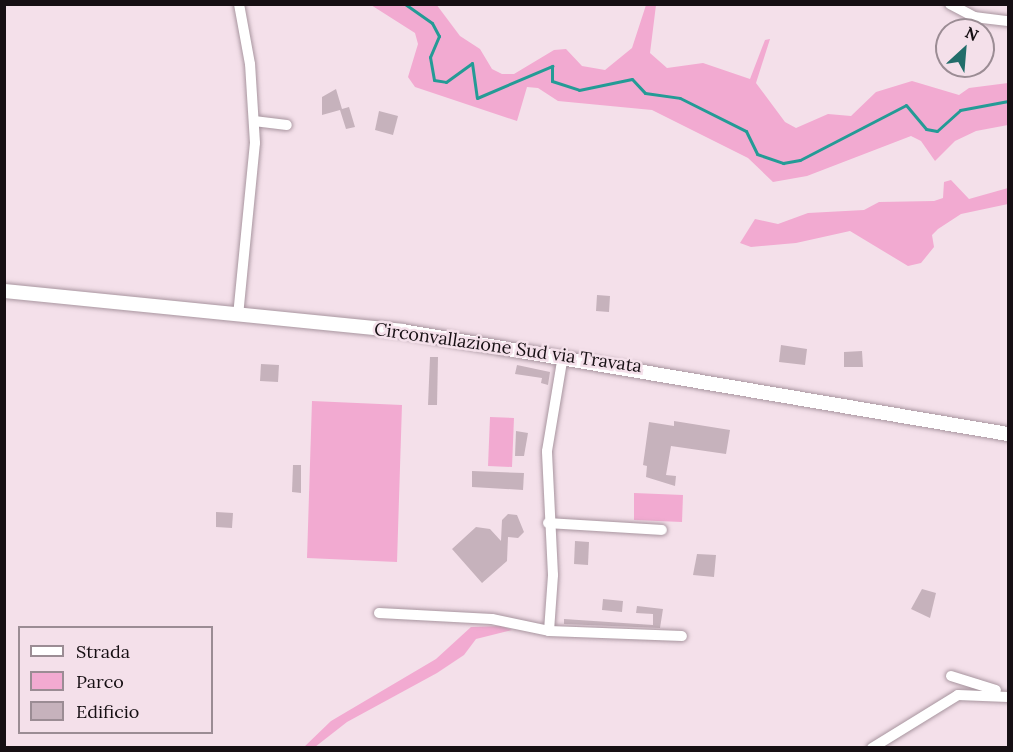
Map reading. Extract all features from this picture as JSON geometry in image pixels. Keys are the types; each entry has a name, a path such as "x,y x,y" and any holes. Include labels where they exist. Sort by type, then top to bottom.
{"street":[{"path":"238,316 254,121 239,4"},
{"path":"950,4 974,17 1008,21"},
{"path":"254,121 287,125"},
{"name":"Circonvallazione Sud via Travata","path":"4,291 402,331 563,355 1008,434"},
{"path":"549,631 553,575 548,523 547,451 563,355"},
{"path":"548,523 662,530"},
{"path":"379,613 492,619 549,631 682,636"},
{"path":"951,676 984,686 1005,697"},
{"path":"872,747 958,695 1005,697"}],"green space":[{"path":"436,4 460,36 480,49 492,69 502,74 514,74 554,50 566,49 582,66 605,70 632,48 646,5 656,5 650,53 667,68 703,63 750,79 765,40 770,39 756,83 785,122 796,128 828,114 851,116 876,92 912,81 959,95 969,88 1008,83 1008,125 976,131 955,141 935,161 921,141 911,136 807,176 773,182 748,158 652,110 558,101 538,88 527,87 517,121 415,87 408,77 418,44 415,33 371,5"},
{"path":"951,180 969,199 1008,188 1008,204 961,214 938,229 932,235 934,247 921,263 908,266 850,231 796,243 751,247 740,243 755,219 778,224 808,213 864,210 879,202 934,201 943,198 944,182"},
{"path":"312,401 402,405 397,562 307,558"},
{"path":"490,417 514,418 512,467 488,466"},
{"path":"634,493 683,495 682,522 634,520"},
{"path":"501,626 512,630 476,639 464,655 437,673 347,722 315,747 303,748 331,721 436,659 471,627"}],"building":[{"path":"336,89 342,109 349,107 355,127 346,129 340,110 322,115 322,97"},
{"path":"379,111 398,116 393,135 375,130"},
{"path":"597,295 610,296 609,312 596,311"},
{"path":"781,345 807,349 805,365 779,362"},
{"path":"862,351 863,367 844,367 844,352"},
{"path":"430,357 438,357 437,405 428,405"},
{"path":"261,364 279,365 278,382 260,381"},
{"path":"517,365 550,372 548,385 541,383 542,378 515,374"},
{"path":"674,421 730,430 726,454 671,446 666,475 676,476 675,486 646,477 647,466 643,465 649,422 674,426"},
{"path":"516,431 528,433 524,456 515,456"},
{"path":"293,465 301,465 301,493 292,492"},
{"path":"472,471 524,473 523,490 472,487"},
{"path":"216,512 233,513 232,528 216,527"},
{"path":"508,514 517,515 524,532 518,538 508,537 507,561 482,583 452,549 476,527 490,529 501,541 502,520"},
{"path":"575,541 589,542 588,565 574,564"},
{"path":"697,554 716,555 714,577 693,575"},
{"path":"922,589 936,593 930,618 911,609"},
{"path":"603,599 623,601 622,612 602,610"},
{"path":"637,606 663,609 660,628 564,624 564,619 653,625 653,614 636,613"}],"waterway":[{"path":"405,4 432,23 439,36 430,57 434,80 446,82 472,63 477,98 552,66 552,81 579,90 632,79 645,93 680,98 746,131 757,154 783,163 800,160 906,105 926,129 937,131 960,110 1008,101"}]}
